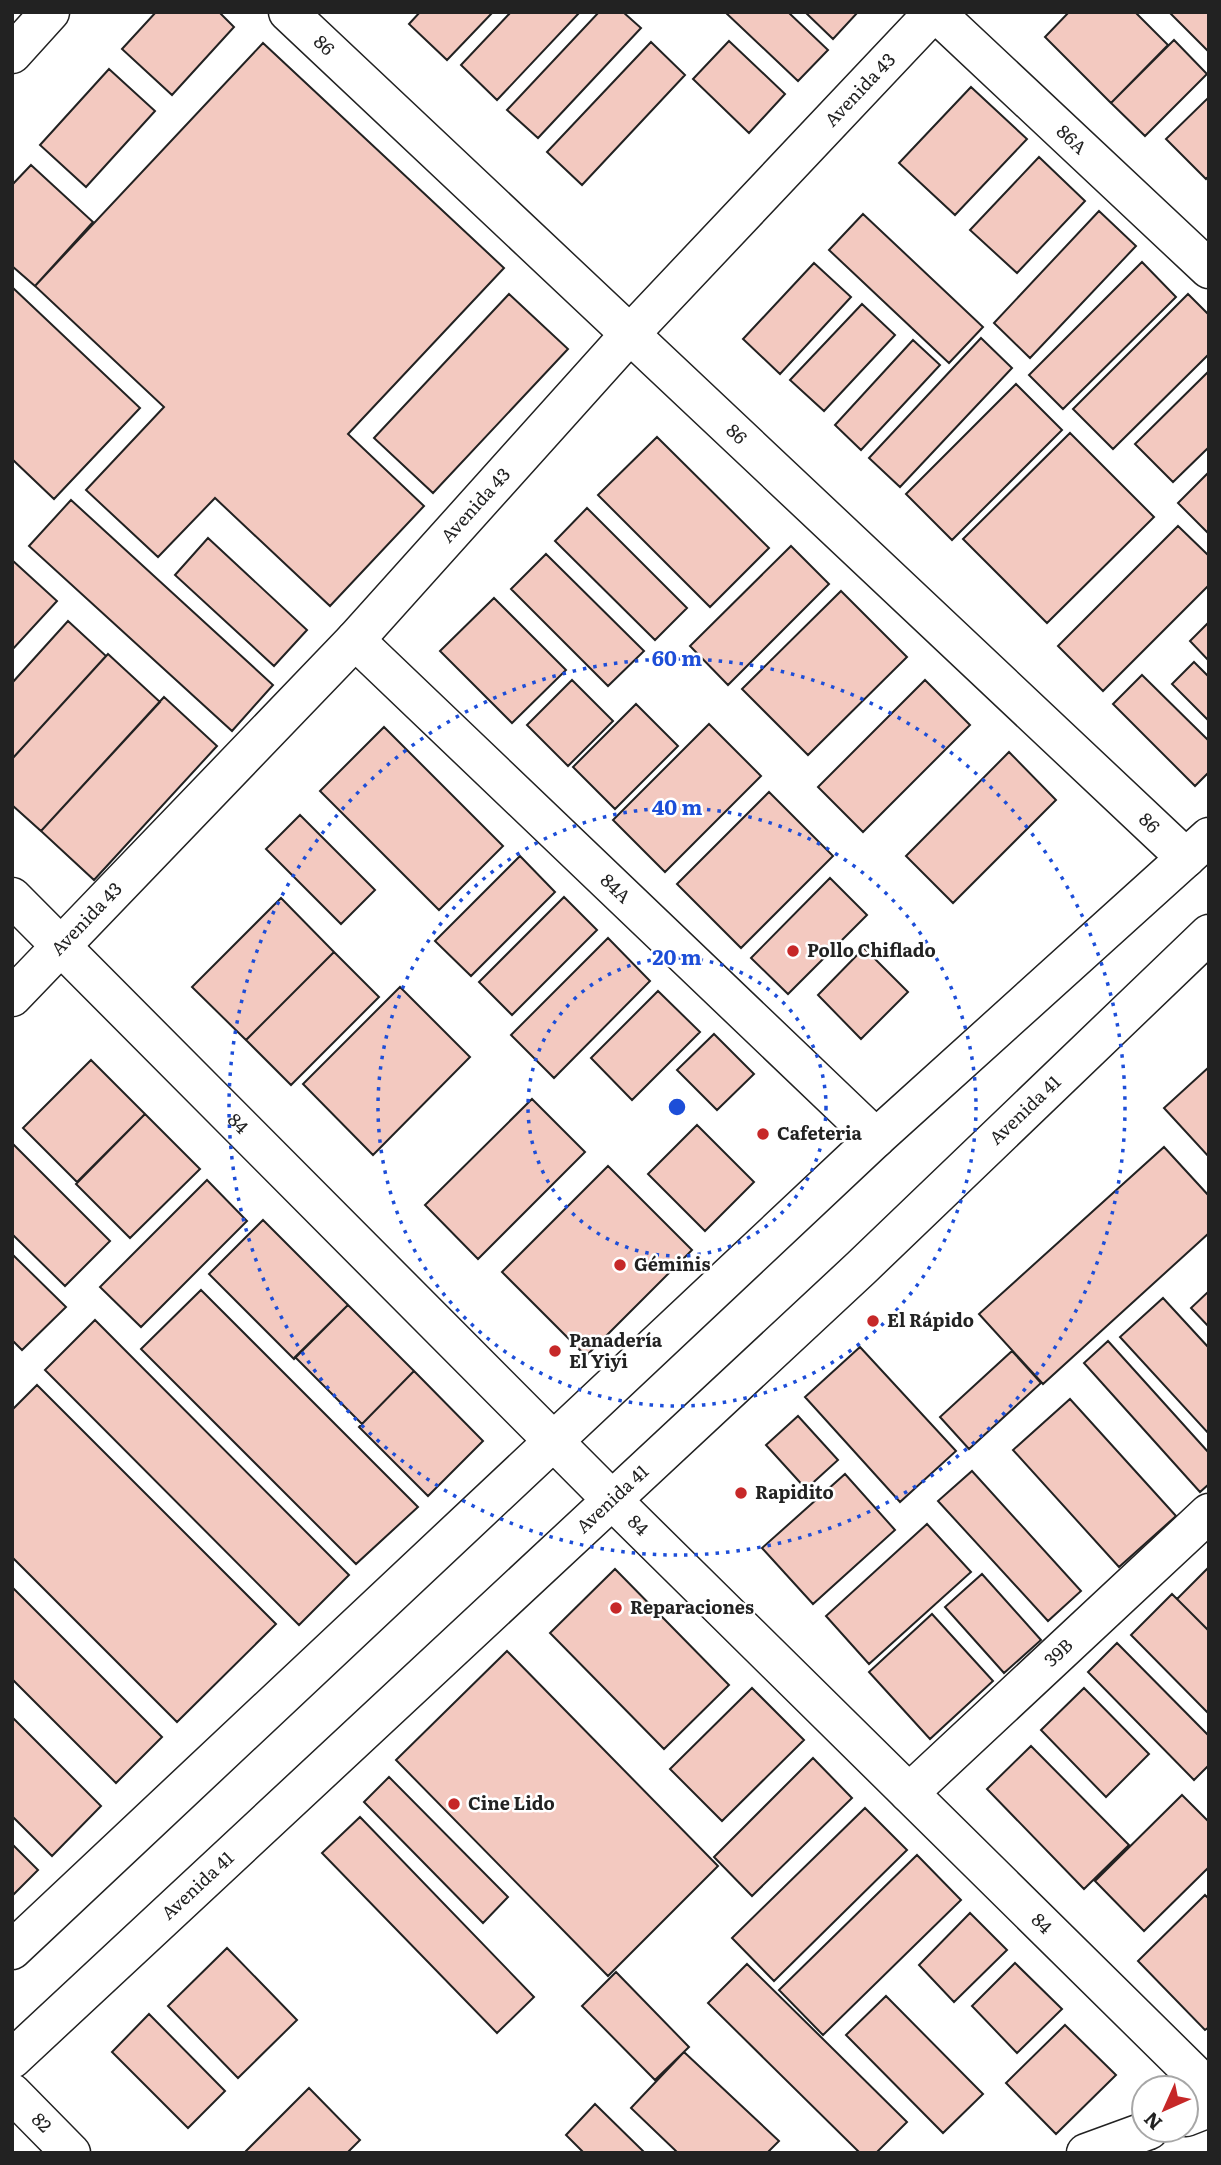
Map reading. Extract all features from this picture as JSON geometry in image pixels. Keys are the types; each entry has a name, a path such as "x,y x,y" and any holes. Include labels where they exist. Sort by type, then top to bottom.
{"street":[{"path":"12,54 50,12"},
{"name":"86","path":"288,12 630,334 1197,847"},
{"name":"Avenida 43","path":"12,997 355,640 630,334 934,12"},
{"name":"86A","path":"934,12 1209,269"},
{"name":"84A","path":"355,640 876,1138"},
{"path":"12,1951 876,1138 1197,847"},
{"name":"84","path":"12,897 611,1499 1209,2089"},
{"name":"Avenida 41","path":"12,2059 861,1268 1209,934"},
{"name":"39B","path":"909,1793 1209,1513"},
{"name":"82","path":"12,2093 71,2153"},
{"path":"1086,2153 1130,2137"}],"building":[{"path":"156,12 219,12 234,27 172,95 122,49"},
{"path":"420,12 493,12 447,60 409,24"},
{"path":"511,12 580,12 497,100 461,65"},
{"path":"599,12 623,12 641,28 538,138 507,110"},
{"path":"725,12 788,12 828,50 798,81"},
{"path":"805,12 858,12 833,39"},
{"path":"1069,12 1135,12 1168,45 1111,103 1045,37"},
{"path":"1169,12 1209,12 1209,52"},
{"path":"1174,40 1207,74 1145,136 1111,103"},
{"path":"729,41 785,94 749,133 693,79"},
{"path":"651,42 685,75 582,185 547,152"},
{"path":"263,43 504,268 348,434 424,506 330,606 215,498 158,557 86,490 164,407 35,286"},
{"path":"109,69 155,111 86,187 40,145"},
{"path":"971,87 1027,139 955,215 899,163"},
{"path":"1209,97 1209,176 1206,179 1166,139"},
{"path":"1039,157 1085,201 1017,273 970,230"},
{"path":"31,165 93,222 35,286 12,266 12,185"},
{"path":"1099,211 1136,246 1030,358 994,323"},
{"path":"863,214 983,327 949,363 829,250"},
{"path":"1142,262 1176,297 1063,409 1029,375"},
{"path":"814,263 851,297 780,374 743,339"},
{"path":"12,287 140,408 54,499 12,459"},
{"path":"509,294 568,349 433,493 374,438"},
{"path":"1188,294 1209,315 1209,354 1113,449 1073,409"},
{"path":"862,304 895,335 824,411 790,380"},
{"path":"981,338 1012,368 900,487 869,458"},
{"path":"913,340 940,365 861,450 835,425"},
{"path":"1209,371 1209,447 1173,482 1135,444"},
{"path":"1016,384 1062,430 952,540 906,494"},
{"path":"1070,433 1154,517 1047,623 963,539"},
{"path":"657,437 769,548 710,607 598,495"},
{"path":"1209,472 1209,534 1178,503"},
{"path":"71,500 273,685 232,731 29,546"},
{"path":"587,508 687,608 655,640 555,541"},
{"path":"1178,526 1209,556 1209,585 1103,691 1058,646"},
{"path":"208,538 307,630 274,666 175,575"},
{"path":"791,546 829,584 728,685 690,646"},
{"path":"546,554 644,651 608,686 511,589"},
{"path":"12,560 57,601 12,650"},
{"path":"841,591 907,657 808,755 742,689"},
{"path":"494,598 566,670 512,723 440,651"},
{"path":"68,621 106,656 12,759 12,683"},
{"path":"1209,622 1209,661 1190,641"},
{"path":"108,654 160,702 41,831 12,805 12,759"},
{"path":"1194,662 1209,677 1209,721 1172,684"},
{"path":"1142,675 1209,741 1209,772 1195,786 1113,704"},
{"path":"572,680 613,721 568,766 527,725"},
{"path":"925,680 970,725 863,832 818,787"},
{"path":"164,697 217,746 94,880 41,831"},
{"path":"636,704 678,746 615,809 573,767"},
{"path":"709,724 761,776 665,872 613,820"},
{"path":"384,727 503,846 439,910 320,791"},
{"path":"1009,752 1056,800 953,903 906,856"},
{"path":"769,792 833,856 741,948 677,884"},
{"path":"300,815 375,890 341,924 266,849"},
{"path":"520,856 555,892 471,976 435,941"},
{"path":"830,878 867,915 788,994 751,958"},
{"path":"564,897 597,930 512,1015 479,982"},
{"path":"281,898 334,952 246,1040 192,987"},
{"path":"608,938 650,981 554,1078 511,1035"},
{"path":"864,948 908,992 861,1039 818,995"},
{"path":"334,952 379,997 291,1085 246,1040"},
{"path":"400,987 470,1057 373,1155 303,1084"},
{"path":"658,991 700,1032 632,1100 591,1058"},
{"path":"714,1034 754,1074 717,1110 677,1070"},
{"path":"91,1060 145,1114 77,1182 23,1128"},
{"path":"1209,1067 1209,1157 1164,1108"},
{"path":"532,1099 585,1152 478,1259 425,1205"},
{"path":"145,1114 200,1169 130,1238 76,1184"},
{"path":"697,1125 754,1182 705,1231 648,1174"},
{"path":"12,1143 110,1241 65,1286 12,1234"},
{"path":"1164,1147 1209,1196 1209,1233 1043,1384 979,1314"},
{"path":"608,1166 692,1250 586,1356 502,1272"},
{"path":"207,1180 247,1221 141,1327 100,1287"},
{"path":"263,1220 348,1305 294,1359 209,1274"},
{"path":"12,1254 66,1307 22,1350 12,1340"},
{"path":"201,1290 418,1507 356,1564 141,1349"},
{"path":"1209,1291 1209,1327 1191,1308"},
{"path":"1163,1298 1209,1348 1209,1434 1120,1337"},
{"path":"348,1305 414,1371 362,1424 295,1357"},
{"path":"95,1320 349,1575 299,1625 45,1370"},
{"path":"1108,1341 1209,1453 1209,1484 1200,1492 1084,1363"},
{"path":"860,1347 956,1451 900,1502 805,1397"},
{"path":"1012,1351 1041,1383 969,1449 940,1417"},
{"path":"414,1371 483,1441 428,1496 359,1427"},
{"path":"37,1385 276,1624 177,1722 12,1557 12,1410"},
{"path":"1070,1399 1176,1516 1119,1567 1013,1450"},
{"path":"798,1416 838,1460 806,1489 766,1445"},
{"path":"972,1471 1081,1591 1048,1621 938,1501"},
{"path":"845,1474 895,1530 813,1604 762,1548"},
{"path":"927,1524 971,1572 869,1664 826,1616"},
{"path":"1209,1567 1209,1631 1177,1599"},
{"path":"615,1569 729,1685 664,1749 550,1633"},
{"path":"982,1574 1041,1640 1004,1673 945,1607"},
{"path":"12,1587 162,1737 116,1783 12,1679"},
{"path":"1172,1594 1209,1631 1209,1714 1131,1635"},
{"path":"932,1614 993,1681 930,1739 869,1672"},
{"path":"1117,1643 1209,1736 1209,1765 1194,1780 1088,1672"},
{"path":"507,1651 718,1866 608,1976 396,1760"},
{"path":"752,1688 804,1740 722,1821 670,1769"},
{"path":"1084,1688 1149,1754 1106,1797 1041,1730"},
{"path":"12,1717 101,1806 52,1856 12,1816"},
{"path":"1031,1746 1129,1845 1084,1889 987,1789"},
{"path":"813,1758 852,1798 752,1896 714,1857"},
{"path":"389,1777 508,1897 483,1923 364,1802"},
{"path":"1182,1795 1209,1822 1209,1867 1144,1931 1095,1881"},
{"path":"865,1808 907,1850 774,1981 732,1938"},
{"path":"360,1817 534,1997 497,2033 322,1853"},
{"path":"12,1844 38,1870 12,1896"},
{"path":"917,1855 961,1900 823,2035 779,1990"},
{"path":"1205,1895 1209,1899 1209,2027 1205,2030 1138,1961"},
{"path":"970,1913 1007,1950 954,2002 919,1965"},
{"path":"227,1948 297,2020 238,2078 168,2006"},
{"path":"1015,1963 1062,2009 1017,2053 972,2006"},
{"path":"747,1964 907,2122 876,2153 860,2153 708,2003"},
{"path":"616,1972 689,2047 655,2080 582,2006"},
{"path":"886,1996 983,2094 943,2133 846,2035"},
{"path":"149,2014 225,2091 188,2128 112,2052"},
{"path":"1065,2025 1116,2075 1056,2134 1006,2083"},
{"path":"684,2052 779,2141 767,2153 678,2153 631,2108"},
{"path":"309,2088 360,2140 347,2153 244,2153"},
{"path":"595,2104 645,2153 584,2153 566,2135"}],"place":[{"name":"Pollo Chiflado","path":"793,951"},
{"name":"Cafeteria","path":"763,1134"},
{"name":"Géminis","path":"620,1265"},
{"name":"El Rápido","path":"873,1321"},
{"name":"Panadería El Yiyi","path":"555,1351"},
{"name":"Rapidito","path":"741,1493"},
{"name":"Reparaciones","path":"616,1608"},
{"name":"Cine Lido","path":"454,1804"}]}
